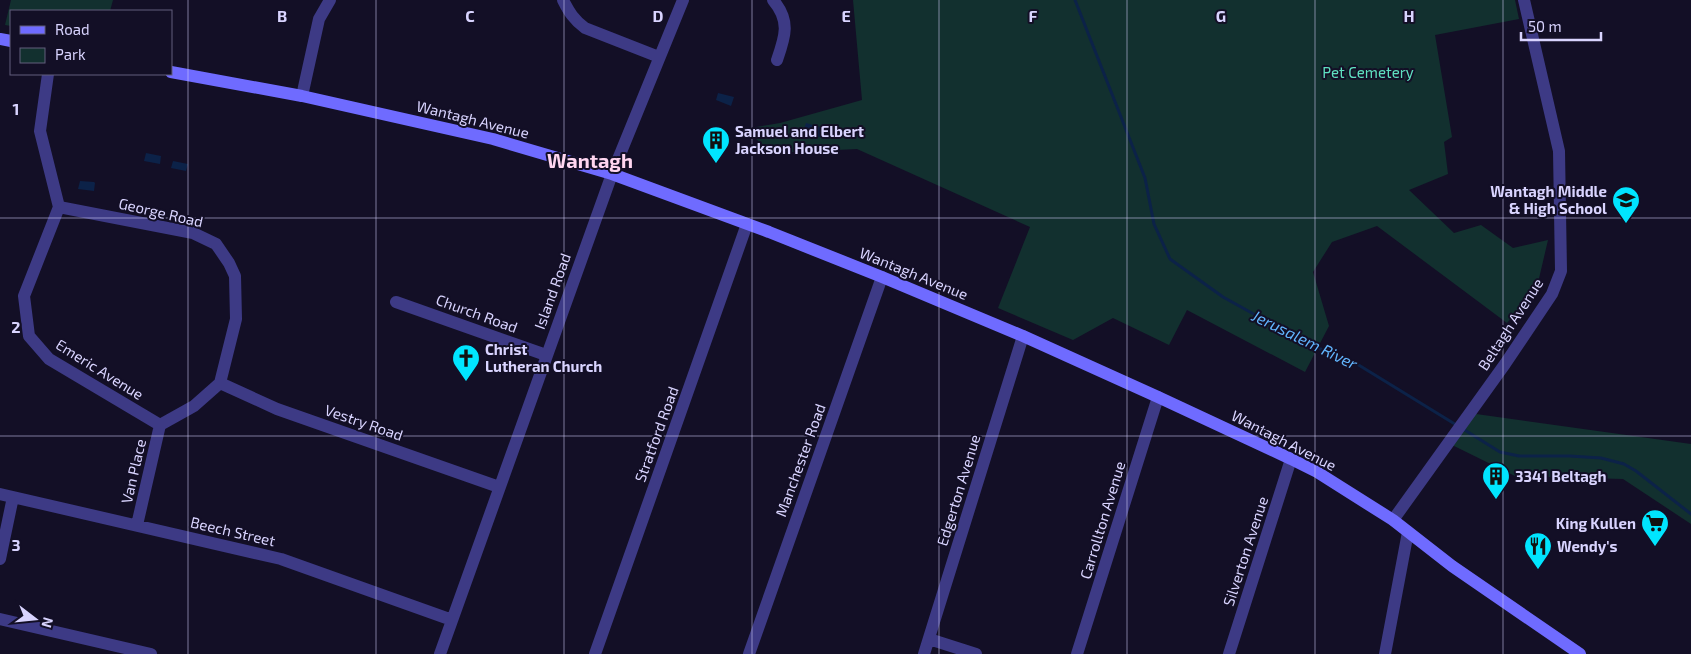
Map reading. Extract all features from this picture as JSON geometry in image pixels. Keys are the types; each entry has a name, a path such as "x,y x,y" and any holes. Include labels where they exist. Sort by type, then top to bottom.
{"main road":[{"name":"Wantagh Avenue","path":"172,72 302,96 493,138 612,174 747,224 1023,336 1158,396 1317,472 1393,520 1452,566 1574,652"}],"street":[{"path":"302,96 319,19 330,0"},
{"path":"563,0 576,22 585,28 659,57"},
{"name":"Island Road","path":"440,654 612,174 683,0"},
{"path":"773,0 785,18 785,35 777,60"},
{"name":"Beltagh Avenue","path":"1393,520 1552,294 1561,271 1559,151 1524,0"},
{"path":"48,75 40,131 59,207"},
{"name":"George Road","path":"59,207 193,233 216,244 235,276 236,319 220,383"},
{"name":"Emeric Avenue","path":"59,207 24,296 29,336 49,359 160,425"},
{"name":"Stratford Road","path":"595,654 747,224"},
{"name":"Manchester Road","path":"749,654 882,278"},
{"name":"Church Road","path":"396,302 546,354"},
{"name":"Edgerton Avenue","path":"924,654 1023,336"},
{"path":"160,425 194,406 220,383"},
{"name":"Vestry Road","path":"220,383 277,409 499,487"},
{"name":"Carrollton Avenue","path":"1077,654 1158,396"},
{"name":"Van Place","path":"137,525 160,425"},
{"name":"Silverton Avenue","path":"1230,654 1291,459"},
{"name":"Beech Street","path":"0,494 281,559 452,620"},
{"path":"0,558 13,497"},
{"path":"1385,654 1408,532"},
{"path":"0,619 151,654"},
{"path":"929,639 976,654"}],"green space":[{"path":"11,0 113,0 110,10 10,10 10,26 5,25"},
{"name":"Pet Cemetery","path":"853,0 1515,0 1519,19 1435,35 1452,137 1444,142 1448,174 1409,190 1454,233 1481,225 1513,248 1548,240 1537,287 1507,323 1377,226 1332,242 1313,272 1329,326 1305,372 1187,310 1169,345 1113,318 1073,340 998,308 1030,227 857,149 773,153 744,129 780,123 862,100"},
{"path":"1469,413 1691,444 1691,524 1623,479 1515,476 1448,443"}],"water":[{"path":"718,93 734,97 731,106 716,100"},
{"path":"806,123 826,129 823,138 803,132"},
{"path":"146,153 161,156 160,164 144,161"},
{"path":"173,161 188,164 186,171 171,168"},
{"path":"80,181 94,182 94,191 78,189"}],"waterway":[{"name":"Jerusalem River","path":"1075,0 1145,178 1154,224 1170,259 1223,297 1306,343 1357,364 1458,426"},
{"name":"Jerusalem River","path":"1463,429 1500,452 1519,456 1601,458 1624,464 1636,471 1691,514"}],"place":[{"name":"Samuel and Elbert Jackson House","path":"716,164"},
{"name":"Wantagh Middle & High School","path":"1626,224"},
{"name":"Christ Lutheran Church","path":"466,382"},
{"name":"3341 Beltagh","path":"1496,500"},
{"name":"King Kullen","path":"1655,547"},
{"name":"Wendy's","path":"1538,570"}],"district":[{"name":"Wantagh","path":"590,160"}]}
